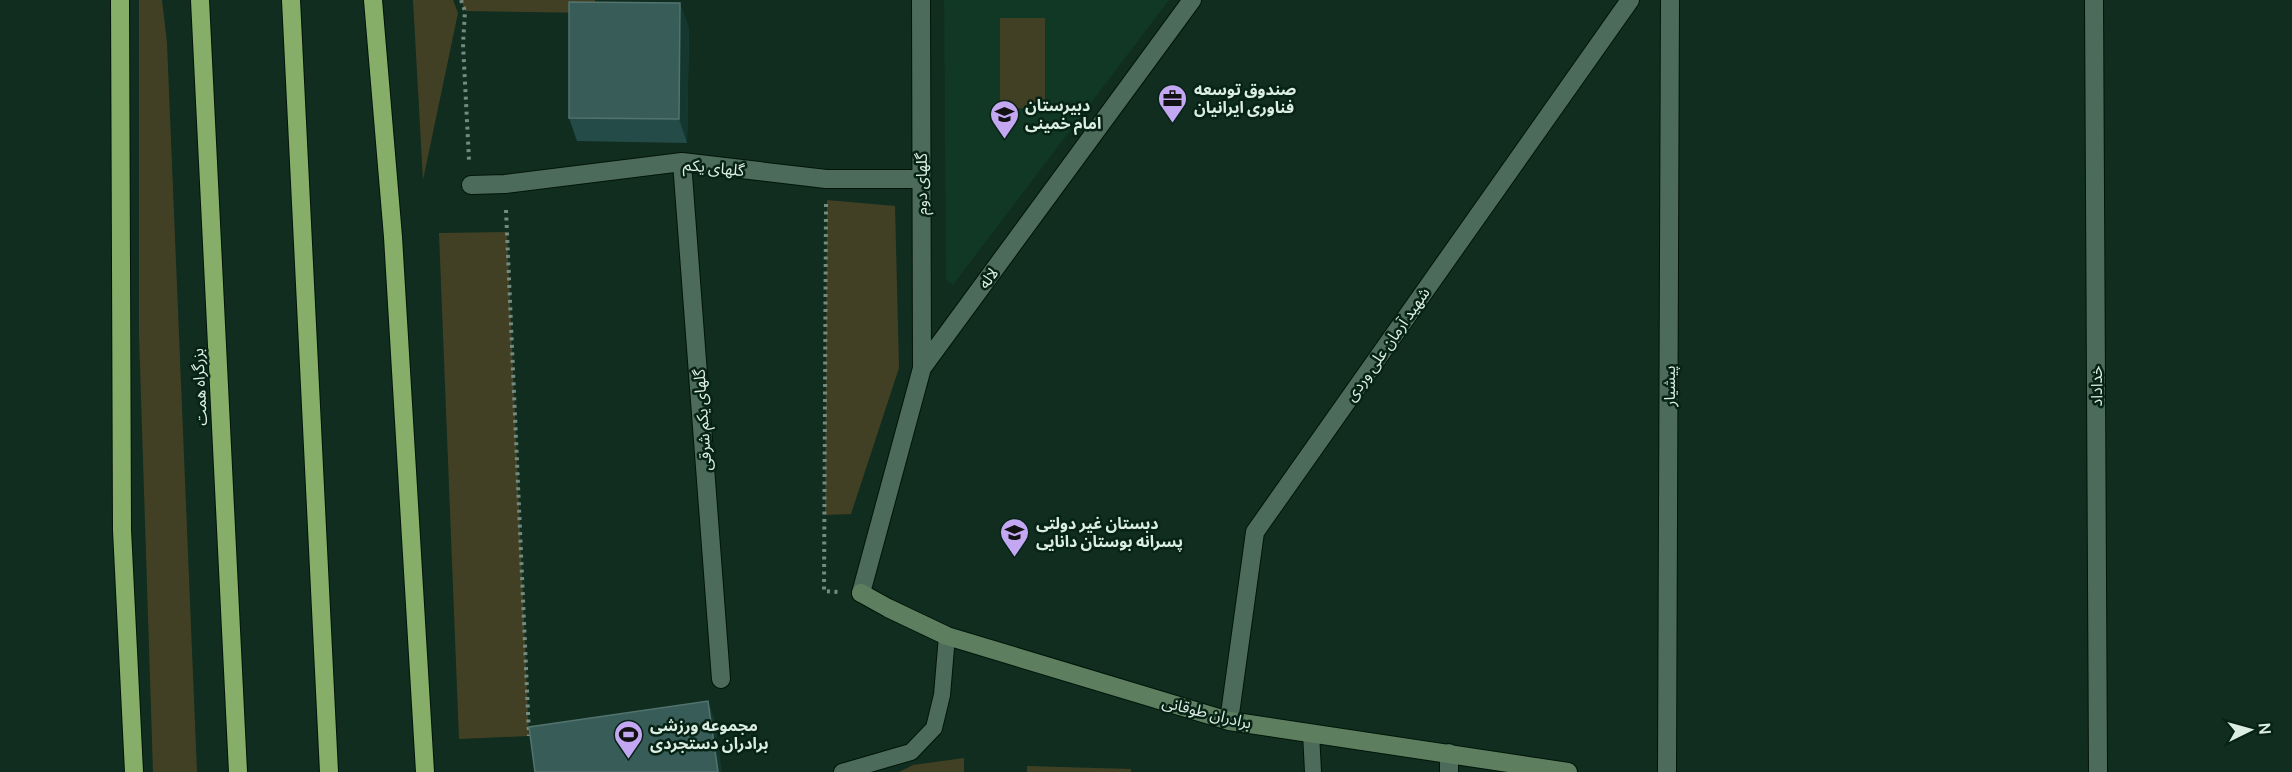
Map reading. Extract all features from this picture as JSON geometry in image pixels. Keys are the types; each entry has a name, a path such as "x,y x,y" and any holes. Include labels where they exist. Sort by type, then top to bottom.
{"highway":[{"path":"120,0 122,530 134,772"},
{"name":"بزرگراه همت","path":"200,0 238,772"},
{"path":"291,0 329,772"},
{"path":"373,0 393,237 425,772"}],"street":[{"name":"گلهای دوم","path":"921,0 922,369"},
{"name":"لاله","path":"861,593 922,369 1192,0"},
{"name":"شهید آرمان علی وردی","path":"1229,721 1255,532 1630,0"},
{"name":"پیشیار","path":"1667,772 1670,0"},
{"name":"خداداد","path":"2094,0 2098,772"},
{"name":"گلهای یکم","path":"471,185 505,184 682,162 826,179 921,179"},
{"name":"گلهای یکم شرقی","path":"682,162 721,679"},
{"name":"برادران طوقانی","path":"861,593 946,636 1229,721 1569,772"},
{"path":"1449,753 1449,772"}],"lane":[{"path":"842,772 910,752 934,728 942,695 946,636"},
{"path":"1311,733 1313,772"}],"path":[{"path":"461,0 465,11 463,44 471,185"},
{"path":"826,179 824,591 861,593"},
{"path":"505,184 529,736"}],"shaded area":[{"path":"139,0 162,0 167,43 197,772 153,772 139,335"},
{"path":"413,0 453,0 458,13 423,180"},
{"path":"461,0 595,0 596,13 465,11"},
{"name":"دبیرستان امام خمینی","path":"944,0 1169,0 953,285 946,280"},
{"path":"1000,18 1045,18 1045,109 1000,108"},
{"path":"827,200 895,206 899,368 851,514 825,515"},
{"path":"507,232 529,736 459,739 439,233"},
{"path":"964,758 964,772 899,772 913,765"},
{"path":"1027,766 1131,769 1131,772 1027,772"}],"building":[{"path":"569,2 680,3 679,119 569,118"},
{"name":"مجموعه ورزشی برادران دستجردی","path":"708,701 718,772 535,772 529,727"}],"place":[{"name":"صندوق توسعه فناوری ایرانیان","path":"1173,124"},
{"name":"دبیرستان امام خمینی","path":"1004,140"},
{"name":"دبستان غیر دولتی پسرانه بوستان دانایی","path":"1015,558"},
{"name":"مجموعه ورزشی برادران دستجردی","path":"629,760"}]}
